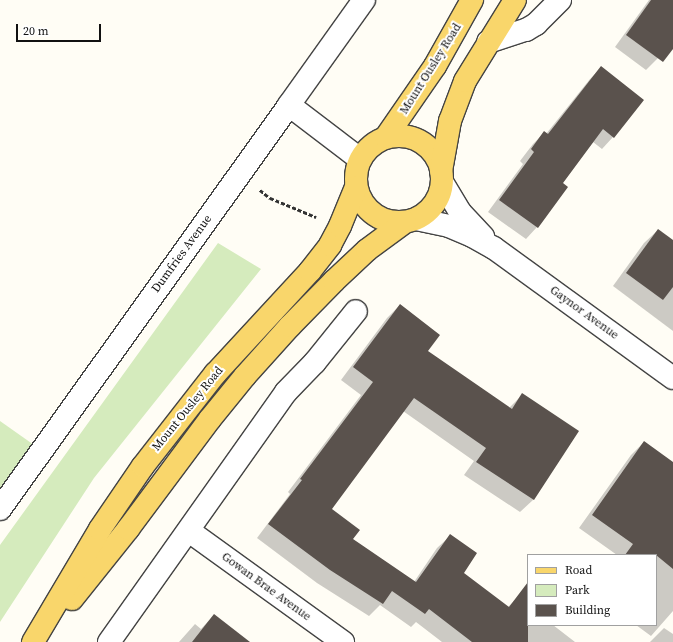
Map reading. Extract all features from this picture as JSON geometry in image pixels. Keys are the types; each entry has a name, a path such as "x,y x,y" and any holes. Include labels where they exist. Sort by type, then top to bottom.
{"main road":[{"name":"Mount Ousley Road","path":"386,137 435,66 472,0"},
{"path":"442,177 438,159 431,149 421,141 410,137 386,137 376,142 360,159 356,172 356,187 361,200 370,211 382,219 410,220 426,212 434,204 439,193 442,177 450,121 456,100 465,81 514,0"},
{"name":"Mount Ousley Road","path":"33,642 100,529 143,466 215,374 310,271 330,245 340,226 356,187"},
{"name":"Mount Ousley Road","path":"37,642 128,528 210,419 245,376 290,326 334,281 367,250 410,220"}],"street":[{"name":"Dumfries Avenue","path":"0,509 364,0"},
{"path":"488,42 526,30 546,16 560,0"},
{"path":"289,105 360,159"},
{"name":"Gaynor Avenue","path":"442,177 460,212 494,248"},
{"name":"Gaynor Avenue","path":"410,220 449,226 494,248 673,378"},
{"path":"109,642 286,392 315,362 356,311"},
{"name":"Gowan Brae Avenue","path":"189,531 343,642"}],"path":[{"path":"259,188 270,198 318,218"}],"green space":[{"path":"218,243 261,269 94,478 0,622 0,545"},
{"path":"0,421 34,445 0,490"}],"building":[{"path":"651,0 673,0 673,49 663,62 626,35"},
{"path":"601,66 644,100 614,138 603,129 563,183 568,187 538,228 499,200 534,152 531,149 544,131 548,134"},
{"path":"658,229 673,240 673,287 663,300 626,273"},
{"path":"400,304 440,335 428,351 512,409 522,393 579,431 534,500 476,462 486,448 414,398 332,509 360,530 353,539 416,582 450,534 477,553 464,573 509,607 527,583 528,642 472,642 429,609 425,614 392,591 383,604 330,570 268,524 373,382 353,367"},
{"path":"644,441 673,462 673,569 657,556 657,554 626,554 633,544 592,515"},
{"path":"214,614 250,642 192,642"}]}
